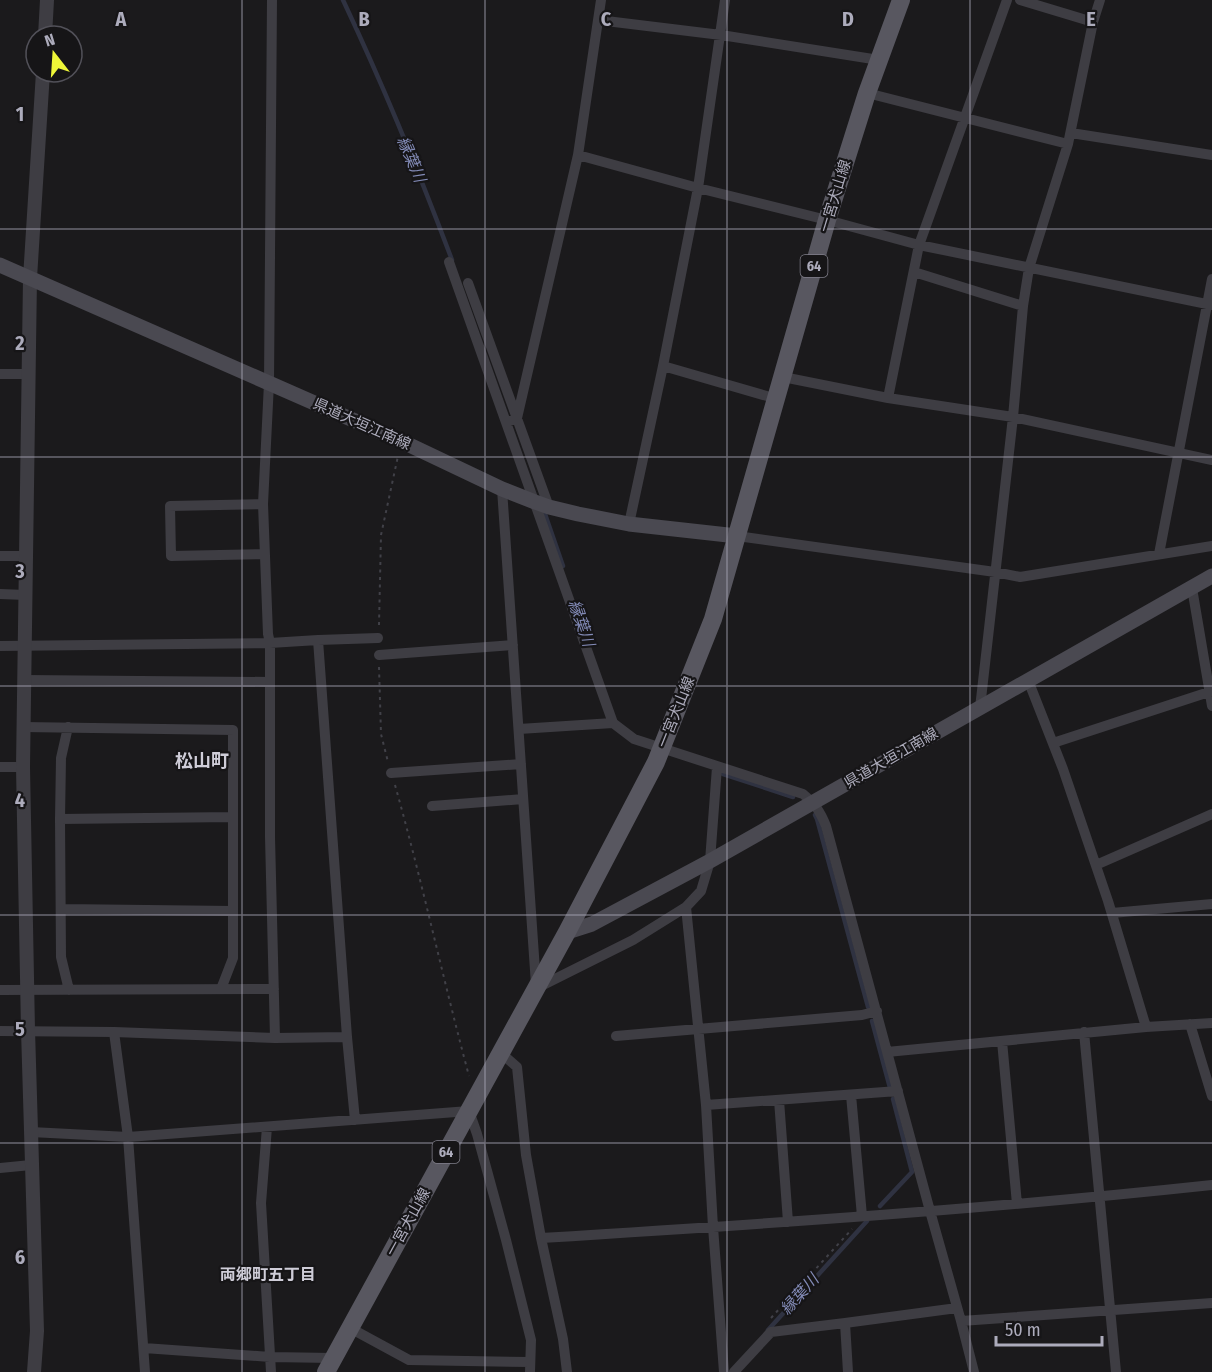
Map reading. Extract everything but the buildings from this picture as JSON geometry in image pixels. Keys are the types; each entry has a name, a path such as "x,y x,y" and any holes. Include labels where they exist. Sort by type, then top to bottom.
{"main road":[{"name":"一宮犬山線","path":"330,1365 567,932 657,762 713,619 827,220 867,93 901,0"},
{"name":"県道大垣江南線","path":"0,265 401,441 502,489 542,504 629,524 737,536"},
{"name":"県道大垣江南線","path":"567,932 592,924 710,861 1212,576"}],"street":[{"path":"46,24 47,0"},
{"path":"272,0 269,383 264,504 270,643 270,837 275,1038"},
{"path":"510,416 578,155 601,0"},
{"path":"629,524 698,188 725,0"},
{"path":"888,398 919,245 1007,0"},
{"path":"1020,0 1093,22"},
{"path":"980,708 1029,268 1069,138 1093,22 1100,0"},
{"path":"598,20 721,35 879,60"},
{"path":"34,1372 37,1331 27,991 23,727 30,278 42,84"},
{"path":"867,93 964,118 1069,138 1212,155"},
{"path":"578,155 919,245 1209,305"},
{"path":"449,262 499,369 510,416"},
{"path":"914,272 1023,306"},
{"path":"1159,554 1209,305 1212,279"},
{"path":"468,283 487,368 510,416 542,504 613,723 634,739 803,794 820,811 826,825 974,1372"},
{"path":"663,366 777,399"},
{"path":"487,368 499,369"},
{"path":"0,374 28,374"},
{"path":"783,377 888,398 1012,417 1212,460"},
{"path":"502,489 535,988 633,940 686,907 701,891 710,861 717,766"},
{"path":"264,504 170,506 171,556 265,554"},
{"path":"737,536 1020,577 1212,546"},
{"path":"0,556 26,556"},
{"path":"1192,588 1212,706"},
{"path":"0,594 26,595"},
{"path":"0,646 270,643 378,638"},
{"path":"318,640 355,1120"},
{"path":"379,655 513,645"},
{"path":"24,680 270,682"},
{"path":"1028,680 1096,865 1146,1027"},
{"path":"1053,743 1211,691"},
{"path":"519,729 613,723"},
{"path":"23,727 233,730 233,958 221,989"},
{"path":"68,727 61,758 60,819 62,957 69,990"},
{"path":"391,773 521,764"},
{"path":"0,767 23,767"},
{"path":"432,806 523,799"},
{"path":"1096,865 1212,814"},
{"path":"60,819 233,817"},
{"path":"1112,913 1212,904"},
{"path":"686,907 706,1105 713,1227 726,1372"},
{"path":"61,909 233,911"},
{"path":"0,990 273,989"},
{"path":"616,1036 862,1016 877,1011"},
{"path":"887,1052 1084,1032 1212,1023"},
{"path":"1190,1024 1212,1096"},
{"path":"0,1030 275,1038 347,1037"},
{"path":"114,1032 128,1137 145,1372"},
{"path":"1084,1032 1116,1372"},
{"path":"1002,1041 1017,1204"},
{"path":"501,1053 517,1067 526,1155 563,1339 567,1372"},
{"path":"706,1105 898,1091"},
{"path":"851,1095 863,1216"},
{"path":"779,1100 788,1222"},
{"path":"31,1132 128,1137 469,1111 483,1155 531,1340 530,1367 410,1360 350,1328"},
{"path":"267,1127 261,1203 271,1372"},
{"path":"0,1168 32,1165"},
{"path":"541,1238 930,1211 1212,1185"},
{"path":"961,1321 1212,1303"},
{"path":"726,1372 771,1332 957,1308"},
{"path":"845,1323 849,1372"},
{"path":"144,1348 270,1357 330,1365"}],"path":[{"path":"771,1319 863,1216"}],"waterway":[{"name":"縁葉川","path":"343,0 400,129 452,260"},
{"name":"縁葉川","path":"545,514 563,566"},
{"name":"縁葉川","path":"723,774 793,797"},
{"name":"縁葉川","path":"815,815 868,1007"},
{"name":"縁葉川","path":"872,1021 890,1088"},
{"name":"縁葉川","path":"880,1206 912,1172 893,1099"},
{"name":"縁葉川","path":"768,1330 867,1221"}],"district":[{"name":"松山町","path":"202,761"},
{"name":"両郷町五丁目","path":"268,1274"}]}
